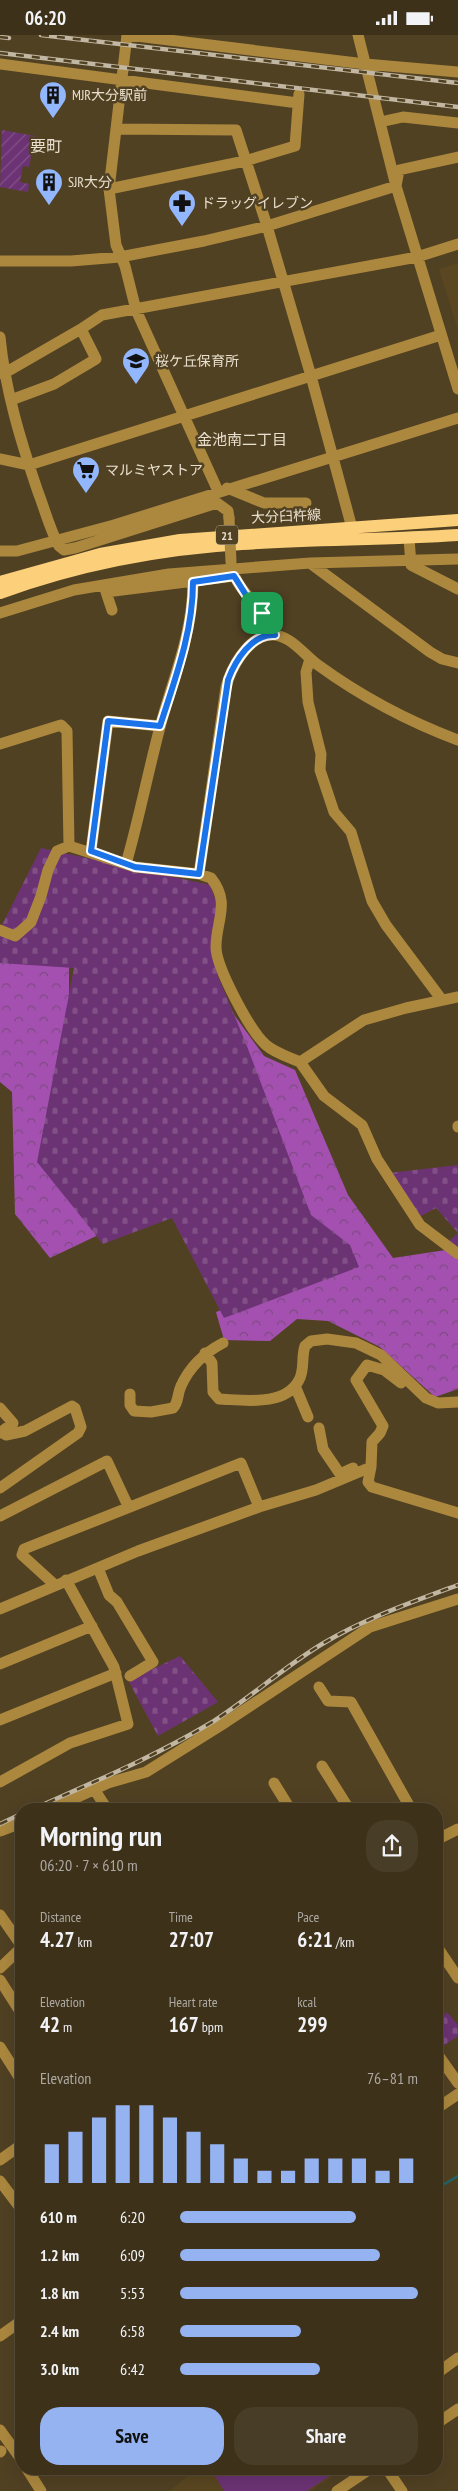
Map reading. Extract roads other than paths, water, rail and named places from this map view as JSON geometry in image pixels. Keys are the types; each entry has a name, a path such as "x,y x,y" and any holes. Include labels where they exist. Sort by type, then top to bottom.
{"main road":[{"name":"大分臼杵線","path":"0,581 70,561 180,539 458,520"},
{"name":"大分臼杵線","path":"0,593 41,579 109,562 190,549 271,542 458,535"}],"street":[{"path":"306,503 264,503 222,490 184,416 136,310 125,266 116,245 109,189 128,35 365,64 458,72"},
{"path":"358,35 396,187 458,389"},
{"path":"0,64 122,80 299,99 294,146 245,161 109,189"},
{"path":"380,122 404,117 458,123"},
{"path":"117,129 236,130 267,226 334,457 352,528"},
{"path":"396,187 399,169 458,157"},
{"path":"0,261 71,261 120,257 267,226 396,187"},
{"path":"2,373 81,329 102,315 417,257 458,244"},
{"path":"11,400 54,384 96,359 81,329"},
{"path":"0,459 29,465 441,335"},
{"path":"0,337 2,373 29,465 55,540 64,550 217,503 228,511 232,569 246,595 270,623 275,635"},
{"path":"0,551 17,551 114,525 458,418"},
{"path":"410,538 411,565 458,589"},
{"path":"0,613 40,599 107,583 169,573 310,563 458,559"},
{"path":"310,563 430,652 442,659 458,663"},
{"path":"112,610 106,592 193,582 232,569"},
{"path":"126,864 160,726 185,648 193,605 193,582"},
{"path":"199,874 228,680 237,663 252,644 261,638 275,635 288,640 310,659 376,704 404,719 458,740"},
{"path":"310,659 306,672 308,702 321,755 320,770 334,812 351,831 358,862 376,909 442,1000"},
{"path":"91,851 108,721 160,726"},
{"path":"0,745 61,725 67,731 69,846"},
{"path":"0,930 15,936 31,922 48,870 58,851 69,846 91,851 126,864 211,877 220,896 222,910 216,943 217,958 248,1023 259,1038 270,1048 300,1062 324,1096 362,1125 377,1159 420,1225 457,1251"},
{"path":"300,1062 364,1020 458,997"},
{"path":"205,1353 212,1363 213,1392 217,1399 265,1400 288,1391 295,1386 302,1375 305,1346 312,1341 332,1339 356,1343 382,1355 420,1393"},
{"path":"130,1394 130,1405 134,1411 151,1412 173,1408 177,1402 181,1386 191,1369 205,1353 223,1343"},
{"path":"458,1402 438,1403 420,1393 409,1390 388,1373 377,1367 367,1365 358,1375 356,1383 382,1426 380,1433 372,1442 372,1463 368,1482 372,1487 458,1513"},
{"path":"295,1386 308,1417"},
{"path":"0,1488 78,1433 81,1427 76,1408 72,1406 25,1431 6,1435 1,1433"},
{"path":"0,1408 13,1423 1,1433"},
{"path":"319,1428 323,1449 340,1474 372,1463"},
{"path":"0,1516 107,1461 128,1506"},
{"path":"55,1585 22,1555 24,1549 128,1506 241,1463 259,1507"},
{"path":"1,1607 138,1551 259,1507 316,1490 372,1463"},
{"path":"98,1568 109,1595 117,1602 153,1662 130,1676"},
{"path":"0,1783 70,1743 128,1724 116,1673 66,1580"},
{"path":"65,1803 94,1789 146,1772 370,1627 458,1599"},
{"path":"0,1664 92,1626"},
{"path":"0,1720 116,1673"},
{"path":"319,1687 328,1701 351,1702 408,1803"},
{"path":"322,1766 345,1803"},
{"path":"274,1783 286,1803"},
{"path":"94,1789 103,1803"},
{"path":"0,1831 15,1825"},
{"path":"443,1836 458,1829"},
{"path":"0,1915 15,1937"},
{"path":"0,1968 15,1952"},
{"path":"443,1956 458,1978"},
{"path":"0,1980 15,2004"},
{"path":"0,2047 15,2071"},
{"path":"443,2062 458,2083"},
{"path":"443,2104 458,2094"},
{"path":"0,2160 15,2149"},
{"path":"0,2181 15,2198"},
{"path":"0,2336 15,2325"},
{"path":"443,2370 458,2358"},
{"path":"443,2419 458,2409"},
{"path":"0,2430 15,2451"},
{"path":"32,2475 41,2491"},
{"path":"336,2491 361,2475"},
{"path":"391,2475 402,2491"}],"waterway":[{"path":"443,2185 458,2176"}],"railway":[{"path":"41,35 458,83"},
{"path":"0,37 9,38"},
{"path":"0,53 458,107"},
{"path":"46,1803 125,1768 192,1734 228,1712 308,1653 338,1635 388,1611 458,1585"},
{"path":"0,1824 15,1817"}],"place":[{"name":"MJR大分駅前","path":"53,119"},
{"name":"SJR大分","path":"49,206"},
{"name":"ドラッグイレブン","path":"182,227"},
{"name":"桜ケ丘保育所","path":"136,385"},
{"name":"マルミヤストア","path":"86,494"}],"district":[{"name":"要町","path":"46,146"},
{"name":"金池南二丁目","path":"242,439"}]}
